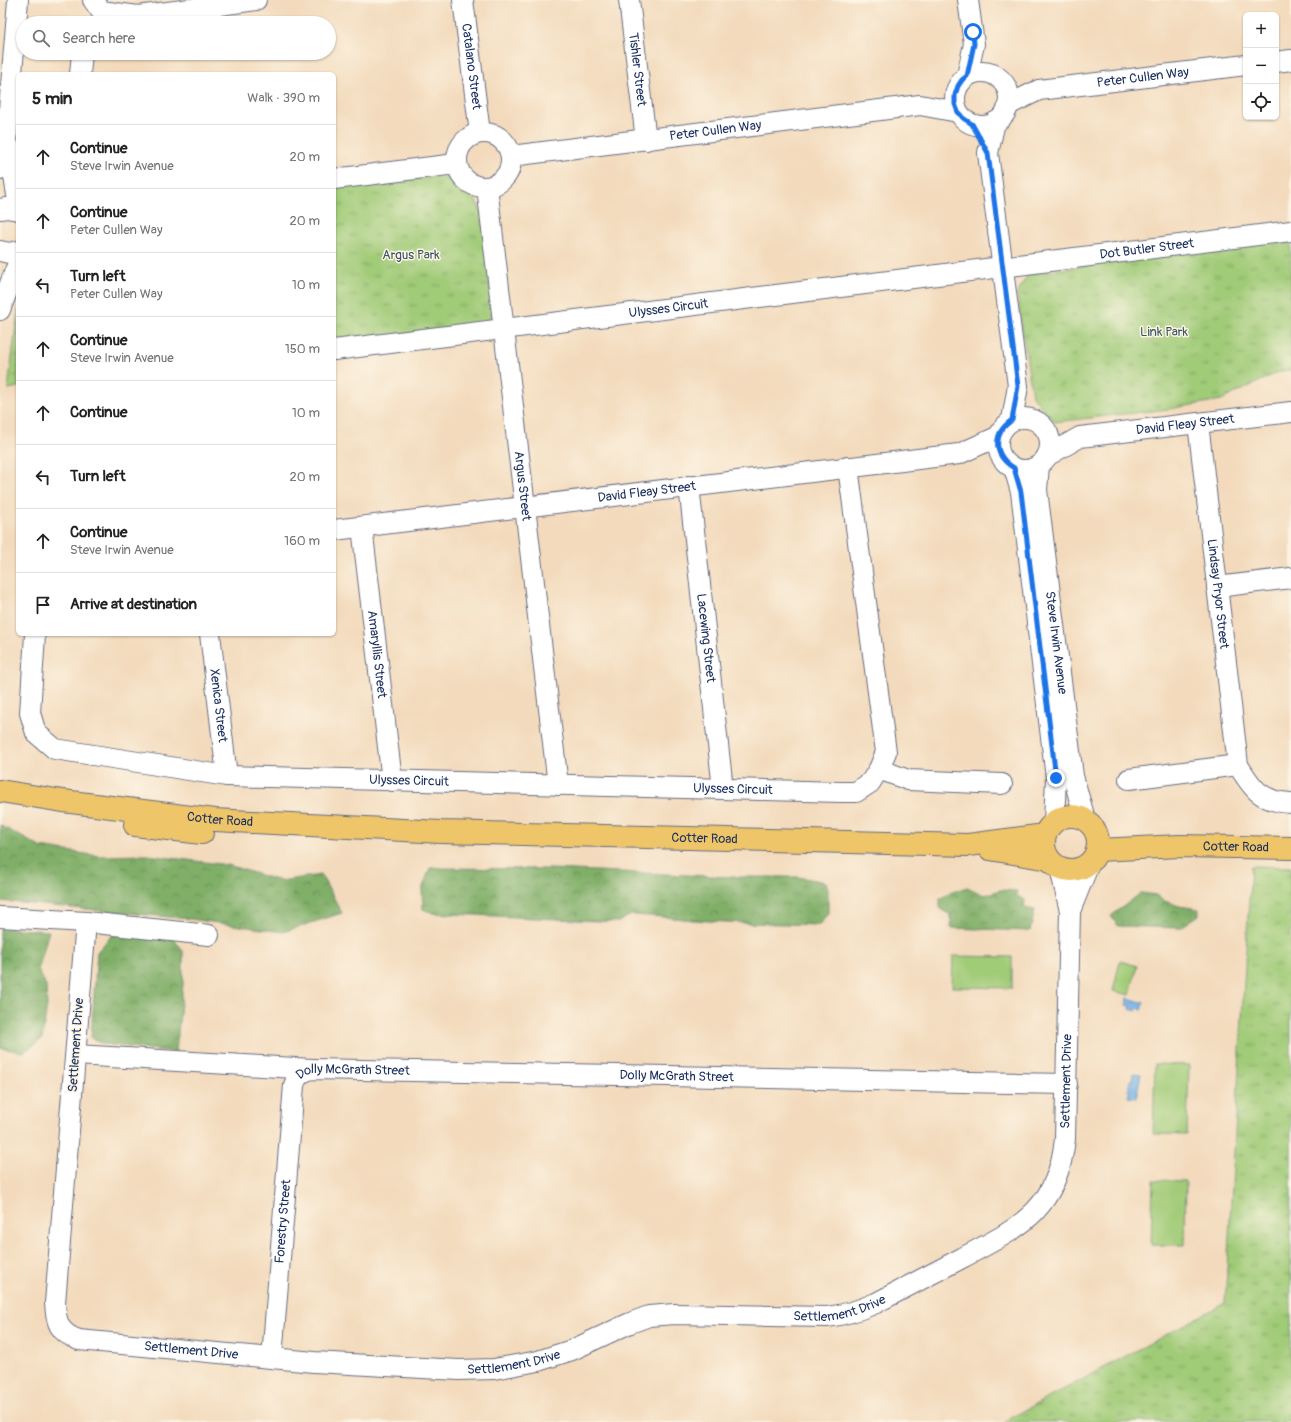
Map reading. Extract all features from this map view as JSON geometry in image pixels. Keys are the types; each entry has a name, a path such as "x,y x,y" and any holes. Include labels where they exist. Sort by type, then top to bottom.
{"main road":[{"name":"Cotter Road","path":"0,791 63,801 214,820 441,832 968,845 1055,863"},
{"name":"Cotter Road","path":"0,806 170,830 237,835 298,838 386,837 441,832"},
{"path":"1069,816 1077,816 1090,824 1098,836 1093,857 1075,870 1068,870 1055,863 1045,852 1044,843 1049,829 1061,818 1069,816"},
{"name":"Cotter Road","path":"1090,824 1180,846"},
{"name":"Cotter Road","path":"968,845 1049,829"},
{"name":"Cotter Road","path":"1093,857 1180,846 1291,848"}],"street":[{"path":"17,16 18,0"},
{"path":"96,11 138,16 256,0"},
{"name":"Catalano Street","path":"463,0 480,133"},
{"name":"Tishler Street","path":"629,0 646,140"},
{"path":"968,0 974,44 963,81 955,95 955,104 988,153"},
{"path":"0,169 7,134 16,24"},
{"path":"974,44 996,76 1008,90 1008,105"},
{"path":"80,72 81,60"},
{"path":"1279,62 1291,60"},
{"name":"Peter Cullen Way","path":"511,156 920,106 987,125 995,122 1005,112 1008,105 1039,90 1243,65"},
{"name":"Peter Cullen Way","path":"920,106 979,72 1039,90"},
{"path":"995,122 988,153 1018,386 1012,420"},
{"path":"480,133 489,133 500,138 509,148 511,156 511,165 508,173 495,185 486,187 478,187 470,184 459,172 456,164 458,151 465,140 472,135 480,133"},
{"path":"7,134 16,189"},
{"path":"336,178 456,164"},
{"name":"Argus Street","path":"486,187 558,785"},
{"path":"0,209 7,208 16,210"},
{"name":"Dot Butler Street","path":"1003,267 1291,231"},
{"path":"0,252 9,253 16,251"},
{"name":"Ulysses Circuit","path":"336,350 1003,267"},
{"path":"0,310 16,268"},
{"path":"1018,386 1037,421 1046,430 1050,438 1050,447 1043,461 1027,470 1010,466 998,451 998,436 1001,430 1012,420 1019,418 1037,421"},
{"name":"David Fleay Street","path":"1043,461 1080,437 1291,412"},
{"name":"David Fleay Street","path":"1037,421 1080,437"},
{"name":"Lindsay Pryor Street","path":"1198,423 1238,765 1250,784 1263,797 1291,803"},
{"name":"David Fleay Street","path":"336,530 959,454 998,436"},
{"name":"David Fleay Street","path":"959,454 1010,466"},
{"name":"Steve Irwin Avenue","path":"1043,461 1036,490 1073,776 1090,824"},
{"name":"Steve Irwin Avenue","path":"1010,466 1021,492 1056,778 1049,829"},
{"name":"Ulysses Circuit","path":"36,636 30,713 36,734 54,749 227,776 723,790 856,792 870,783 879,769 886,752 848,467"},
{"name":"Lacewing Street","path":"689,486 723,790"},
{"name":"Amaryllis Street","path":"362,527 392,781"},
{"path":"1217,587 1291,578"},
{"name":"Xenica Street","path":"210,636 227,776"},
{"path":"1129,779 1238,765"},
{"path":"879,769 908,780 1002,784"},
{"name":"Settlement Drive","path":"1070,911 1093,857"},
{"name":"Settlement Drive","path":"86,922 55,1303 58,1324 63,1332 79,1340 272,1358 459,1370 494,1369 538,1361 572,1350 630,1323 649,1316 674,1314 827,1317 840,1316 858,1311 876,1304 1011,1232 1026,1221 1052,1189 1063,1158 1066,1139 1070,911 1055,863"},
{"path":"0,917 86,922 209,935"},
{"path":"76,1055 312,1069"},
{"name":"Dolly McGrath Street","path":"294,1085 296,1078 301,1072 312,1069 1067,1084"},
{"name":"Forestry Street","path":"272,1358 294,1085"}],"green space":[{"name":"Argus Park","path":"435,177 454,180 465,186 474,196 482,213 493,312 490,318 482,324 336,343 336,187"},
{"name":"Link Park","path":"1291,236 1291,370 1281,371 1221,400 1169,409 1055,422 1032,396 1017,294 1028,274"},
{"path":"16,325 16,387 8,389"},
{"path":"0,825 40,847 99,856 147,855 228,865 280,881 321,875 342,913 283,932 190,919 0,901"},
{"path":"1251,866 1291,867 1291,1422 1003,1422 1225,1303"},
{"path":"430,868 551,869 733,877 798,877 826,882 828,889 828,913 819,925 743,923 631,915 618,922 433,913 423,909 422,890"},
{"path":"967,887 984,895 1001,890 1017,891 1017,896 1025,900 1024,908 1035,910 1030,931 951,928 951,915 940,909 940,899 949,893"},
{"path":"1141,893 1156,895 1162,900 1179,906 1199,909 1199,915 1180,928 1118,926 1111,916"},
{"path":"0,928 49,931 38,970 46,986 47,1006 42,1039 24,1052 0,1048"},
{"path":"120,934 174,939 183,952 183,984 176,1052 103,1044 91,1038 97,952 111,936"},
{"path":"953,956 1012,957 1012,988 952,987"},
{"path":"1120,961 1137,966 1130,995 1113,991"},
{"path":"1155,1064 1189,1065 1187,1135 1153,1134"},
{"path":"1153,1180 1186,1181 1185,1245 1151,1245"}],"water":[{"path":"1128,998 1144,1003 1142,1010 1137,1008 1136,1011 1130,1009 1131,1006 1126,1005"},
{"path":"1133,1073 1141,1074 1136,1098 1128,1097 1130,1080 1132,1080"}],"route":[{"path":"973,32 974,44 967,76 958,86 955,95 955,104 958,112 963,118 972,124 988,153 1018,386 1012,420 1001,430 998,436 997,444 1001,458 1014,468 1021,492 1056,778"}]}
